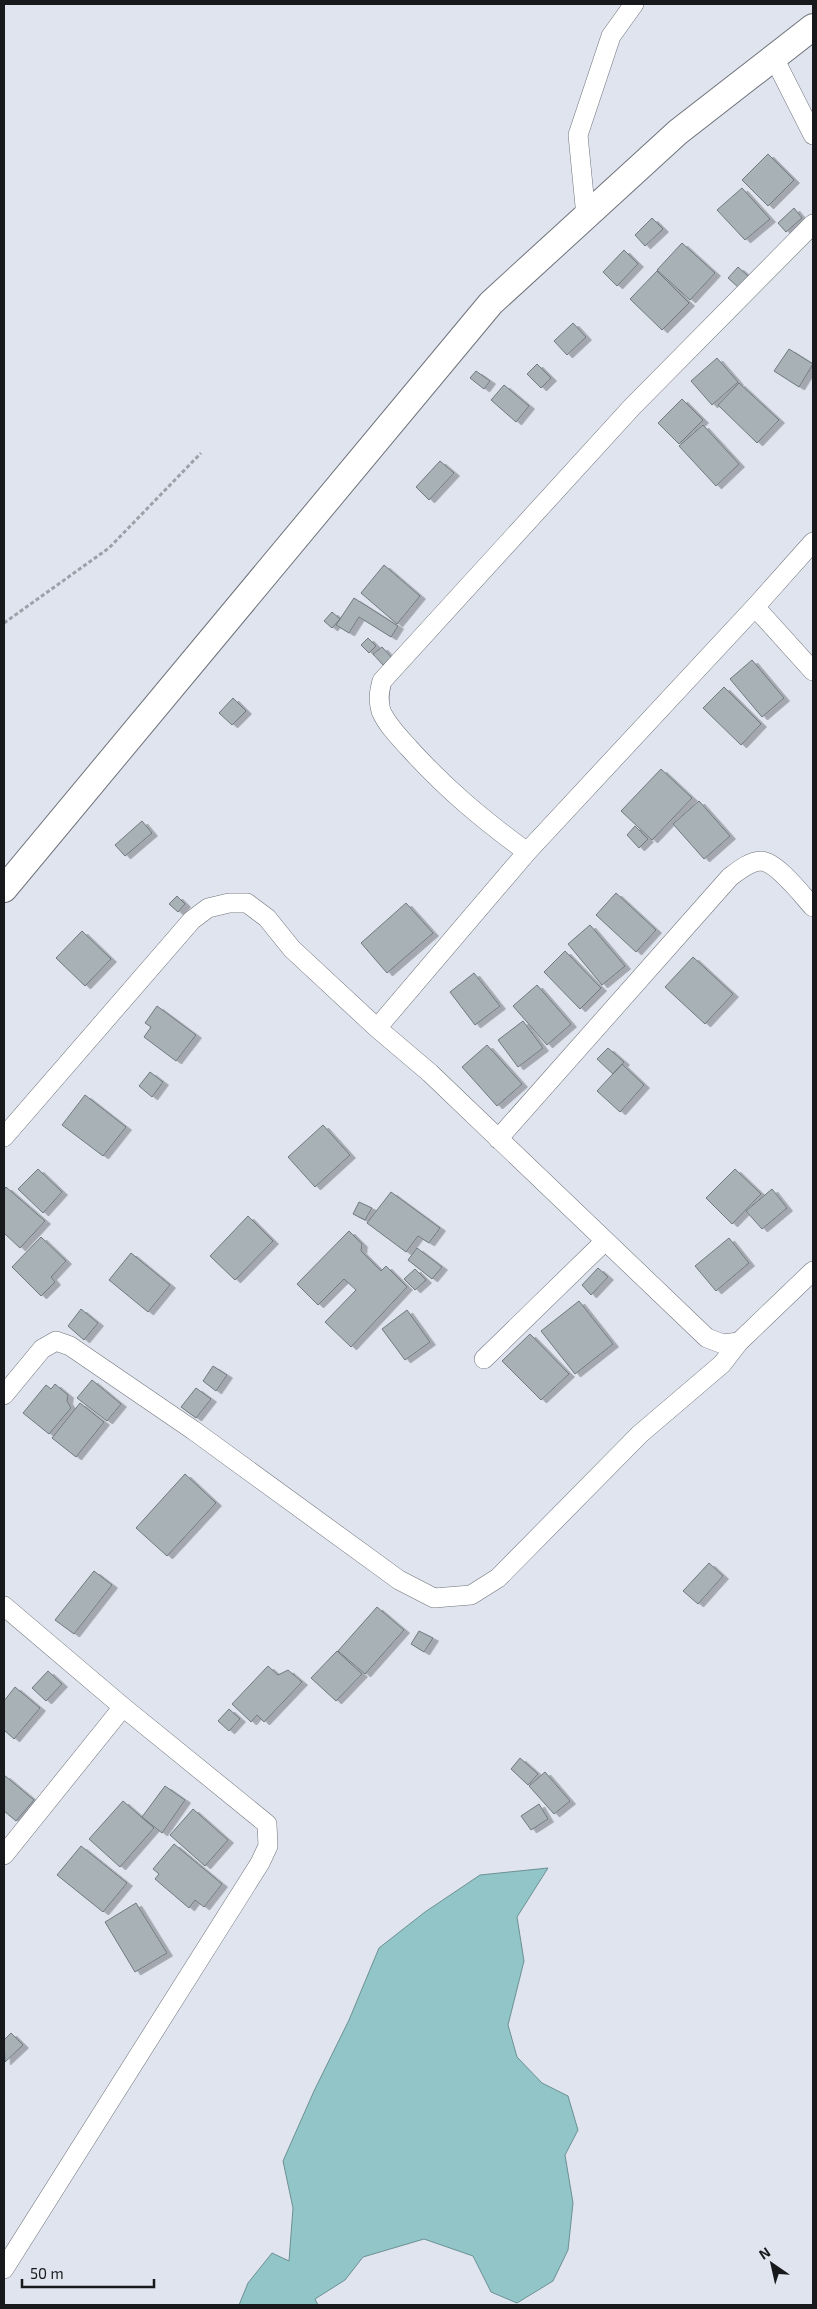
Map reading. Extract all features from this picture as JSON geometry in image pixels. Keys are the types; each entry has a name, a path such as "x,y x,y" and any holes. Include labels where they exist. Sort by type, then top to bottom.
{"main road":[{"path":"4,889 492,303 678,132 813,28"}],"street":[{"path":"586,216 578,135 611,36 634,4"},
{"path":"774,58 813,136"},
{"path":"527,852 477,815 442,783 390,727 382,711 378,695 382,681 632,407 813,224"},
{"path":"377,1028 527,852 813,542"},
{"path":"755,607 813,670"},
{"path":"498,1138 730,877 745,866 761,861 775,866 813,907"},
{"path":"4,1137 192,920 208,908 229,903 247,903 267,918 292,949 430,1074 707,1338 722,1344 739,1342"},
{"path":"484,1359 605,1241"},
{"path":"4,1395 42,1349 56,1341 70,1346 193,1430 400,1580 434,1598 471,1595 498,1578 640,1434 722,1364 739,1342 813,1271"},
{"path":"4,1606 123,1707 268,1824 268,1846 260,1863 4,2269"},
{"path":"4,1855 123,1707"}],"path":[{"path":"4,623 109,548 201,453"}],"shaded area":[{"path":"548,1868 517,1917 524,1961 508,2025 517,2057 542,2083 568,2096 578,2130 565,2155 573,2203 568,2250 553,2281 517,2303 491,2292 473,2256 424,2239 363,2257 345,2280 315,2299 318,2305 239,2305 248,2283 272,2253 289,2261 293,2208 283,2161 314,2091 349,2020 379,1948 425,1912 480,1875"}],"building":[{"path":"768,154 794,180 768,206 742,180"},
{"path":"742,188 770,219 745,240 717,210"},
{"path":"794,208 802,218 786,232 778,223"},
{"path":"652,218 663,229 645,246 635,235"},
{"path":"682,243 715,273 690,300 657,270"},
{"path":"624,250 638,264 617,286 603,272"},
{"path":"738,267 748,276 739,288 728,278"},
{"path":"657,271 689,303 662,330 630,299"},
{"path":"573,323 586,337 567,355 554,341"},
{"path":"789,349 813,364 799,387 774,371"},
{"path":"717,358 738,382 712,405 691,381"},
{"path":"537,364 551,378 541,388 527,374"},
{"path":"476,371 490,381 484,389 470,378"},
{"path":"739,383 779,420 757,443 718,405"},
{"path":"504,385 529,406 516,422 491,400"},
{"path":"682,399 703,420 679,444 658,423"},
{"path":"703,425 739,464 716,486 679,446"},
{"path":"440,461 454,473 429,500 416,487"},
{"path":"384,565 420,596 397,624 361,593"},
{"path":"354,598 398,626 391,637 359,617 349,633 336,625"},
{"path":"332,612 340,619 332,628 324,621"},
{"path":"368,638 376,646 369,653 361,645"},
{"path":"382,647 392,658 383,665 373,654"},
{"path":"752,660 784,698 762,717 730,679"},
{"path":"724,687 761,724 741,745 703,708"},
{"path":"233,698 246,711 232,725 219,713"},
{"path":"661,769 692,798 652,840 621,811"},
{"path":"699,801 730,836 704,859 673,824"},
{"path":"142,821 152,833 125,856 115,845"},
{"path":"635,826 648,839 639,848 627,835"},
{"path":"616,893 656,930 636,952 596,915"},
{"path":"177,896 185,904 178,912 169,904"},
{"path":"406,903 433,933 387,973 361,943"},
{"path":"590,925 625,966 602,985 568,944"},
{"path":"82,931 111,959 85,986 56,958"},
{"path":"565,951 601,988 580,1009 544,972"},
{"path":"693,957 733,994 705,1024 665,987"},
{"path":"474,973 500,1006 475,1025 450,992"},
{"path":"537,985 571,1024 547,1045 513,1006"},
{"path":"157,1006 196,1035 176,1061 144,1037 151,1027 145,1023"},
{"path":"523,1021 543,1048 518,1067 498,1040"},
{"path":"487,1045 522,1084 497,1106 462,1067"},
{"path":"608,1048 624,1062 613,1074 597,1059"},
{"path":"622,1064 644,1085 620,1112 597,1091"},
{"path":"150,1072 163,1082 152,1097 139,1086"},
{"path":"85,1095 126,1127 103,1156 62,1125"},
{"path":"323,1125 350,1155 315,1187 288,1157"},
{"path":"38,1169 62,1192 43,1213 18,1189"},
{"path":"735,1169 761,1194 732,1224 706,1198"},
{"path":"6,1187 45,1221 20,1248 4,1233 4,1190"},
{"path":"772,1189 787,1208 762,1229 746,1211"},
{"path":"391,1192 440,1228 429,1243 418,1236 406,1252 367,1223"},
{"path":"359,1202 372,1208 365,1220 353,1214"},
{"path":"248,1216 273,1241 235,1280 210,1256"},
{"path":"349,1231 362,1244 361,1251 381,1271 386,1266 407,1287 351,1347 325,1322 356,1290 344,1279 318,1305 297,1284"},
{"path":"41,1237 66,1261 51,1277 55,1282 41,1296 12,1267"},
{"path":"729,1238 749,1263 716,1291 695,1266"},
{"path":"417,1248 442,1267 432,1279 408,1260"},
{"path":"131,1253 170,1285 148,1312 109,1280"},
{"path":"598,1268 608,1277 591,1295 582,1285"},
{"path":"415,1269 426,1280 415,1290 404,1279"},
{"path":"579,1301 613,1344 575,1374 541,1331"},
{"path":"81,1309 98,1323 84,1340 68,1326"},
{"path":"407,1310 430,1342 405,1360 382,1329"},
{"path":"530,1334 569,1374 541,1400 502,1361"},
{"path":"213,1366 227,1375 216,1391 203,1381"},
{"path":"92,1380 121,1404 107,1421 77,1398"},
{"path":"55,1384 68,1395 67,1401 71,1408 49,1434 23,1413 46,1385 51,1389"},
{"path":"196,1388 211,1399 196,1418 181,1407"},
{"path":"80,1403 104,1422 76,1457 52,1438"},
{"path":"185,1474 216,1503 167,1556 136,1528"},
{"path":"709,1563 723,1576 698,1604 683,1591"},
{"path":"94,1571 112,1585 74,1634 55,1620"},
{"path":"377,1607 404,1630 365,1674 338,1651"},
{"path":"419,1631 433,1638 424,1652 411,1644"},
{"path":"337,1651 362,1674 336,1701 311,1678"},
{"path":"268,1666 278,1675 288,1670 302,1682 264,1722 257,1715 251,1722 232,1704"},
{"path":"48,1671 62,1684 46,1701 32,1688"},
{"path":"15,1687 40,1708 14,1739 4,1730 4,1701"},
{"path":"229,1709 240,1719 229,1731 218,1721"},
{"path":"520,1758 538,1774 528,1785 511,1769"},
{"path":"545,1772 570,1801 554,1814 529,1786"},
{"path":"4,1775 34,1800 16,1821 4,1811"},
{"path":"165,1786 185,1800 162,1833 142,1817"},
{"path":"123,1801 154,1828 120,1867 89,1839"},
{"path":"539,1804 548,1819 531,1830 521,1816"},
{"path":"193,1809 228,1840 205,1866 170,1835"},
{"path":"174,1844 222,1884 204,1907 195,1900 189,1908 155,1879 159,1874 153,1869"},
{"path":"81,1846 127,1883 103,1912 57,1875"},
{"path":"136,1903 167,1953 135,1972 105,1922"},
{"path":"11,2033 23,2045 5,2062 4,2040"}]}
